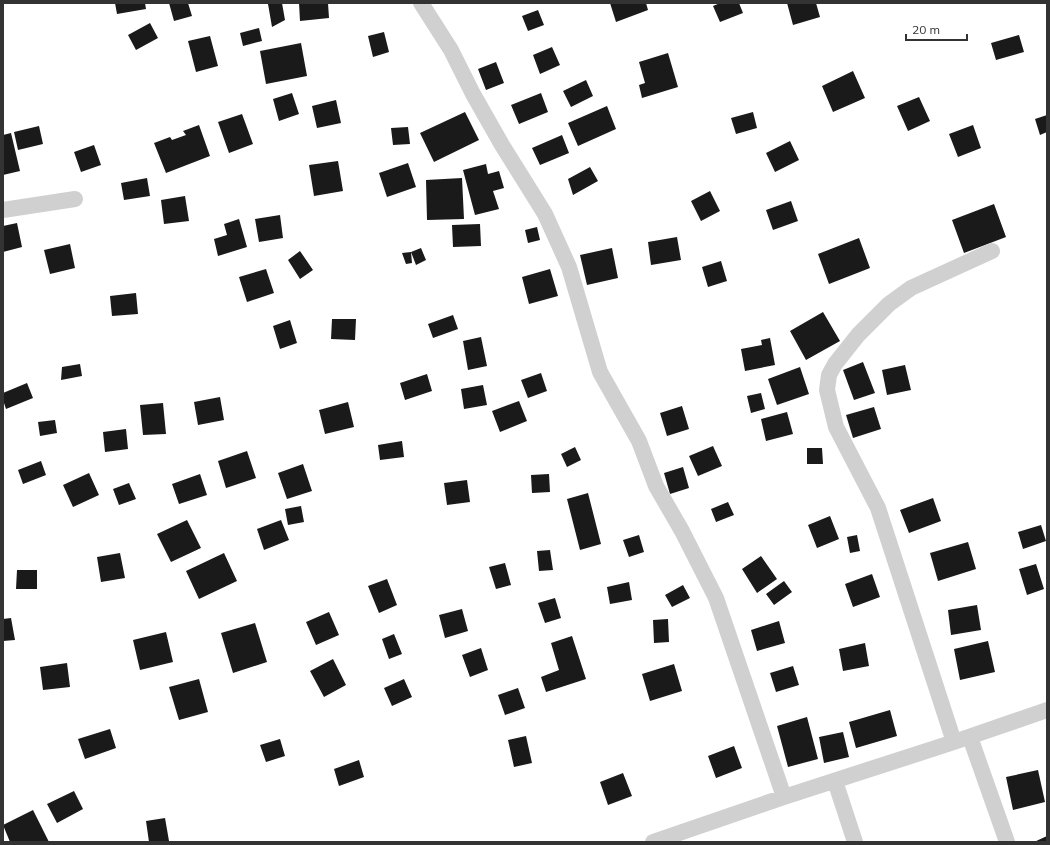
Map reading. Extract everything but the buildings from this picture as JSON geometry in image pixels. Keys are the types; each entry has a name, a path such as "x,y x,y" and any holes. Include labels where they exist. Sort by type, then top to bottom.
{"street":[{"path":"421,3 451,50 473,94 502,145 545,214 569,267 600,372 639,441 656,486 682,531 716,598 784,797"},
{"path":"3,210 75,199"},
{"path":"954,742 878,508 836,427 827,390 829,375 836,364 858,335 889,304 911,288 992,251"},
{"path":"653,842 1047,710"},
{"path":"970,737 1007,842"},
{"path":"835,781 855,842"}]}
